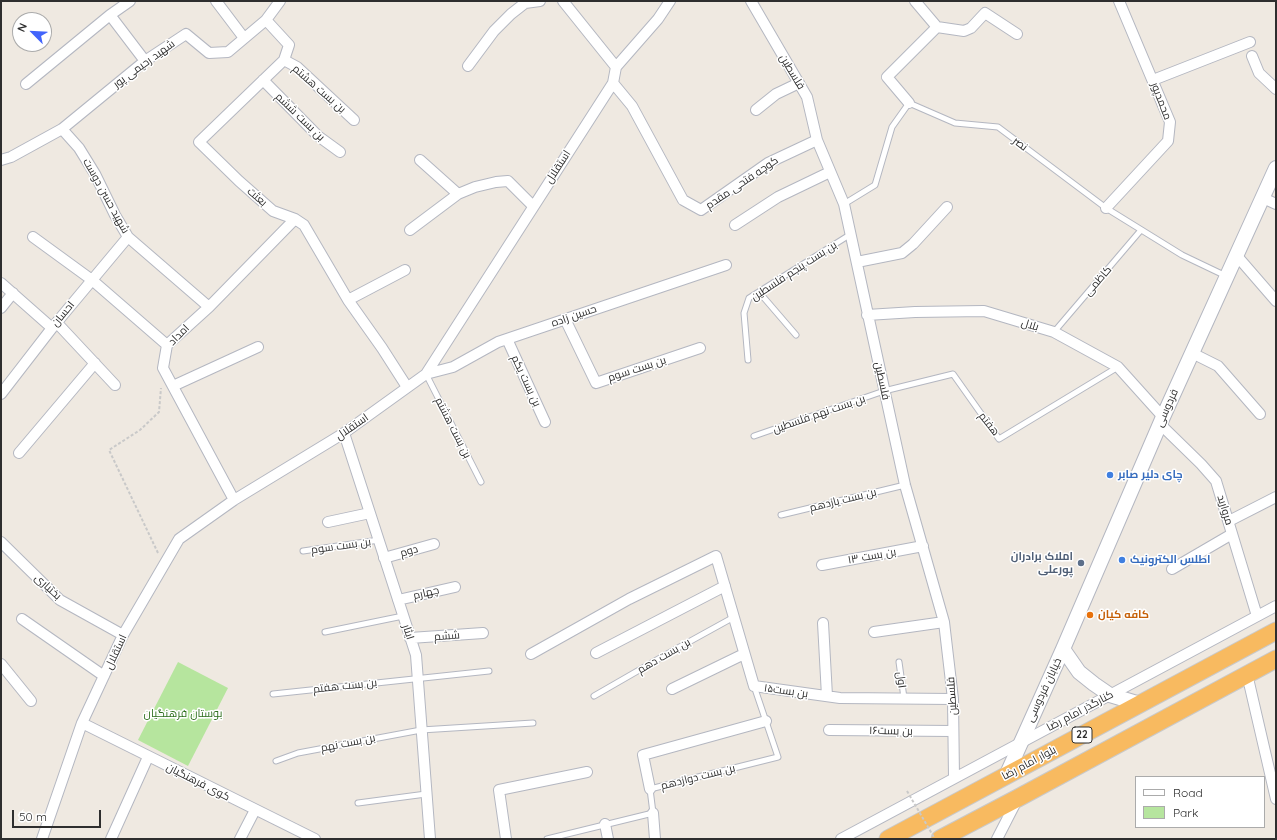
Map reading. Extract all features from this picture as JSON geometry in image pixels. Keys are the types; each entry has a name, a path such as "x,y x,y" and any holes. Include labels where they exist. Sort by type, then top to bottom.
{"highway":[{"name":"بلوار امام رضا","path":"888,839 1276,631"},
{"name":"22","path":"944,838 1276,659"}],"main road":[{"name":"فردوسی","path":"1063,649 1161,421 1276,168"},
{"name":"خیابان فردوسی","path":"1006,776 1063,649 1080,672 1094,684 1110,695 1140,704"}],"street":[{"path":"26,84 110,15 130,1"},
{"path":"216,1 244,38"},
{"name":"شهید رحیمی پور","path":"1,160 11,157 62,129 145,61 186,34 209,53 228,52 266,20 280,1"},
{"path":"468,66 494,31 511,14 525,3 540,1"},
{"path":"563,1 616,67 658,19 670,1"},
{"name":"فلسطین","path":"751,1 808,97 817,140 844,204 905,485 944,622 953,699 954,778"},
{"path":"915,1 936,27 964,31 971,28 985,14 1017,34"},
{"name":"محمدپور","path":"1106,208 1168,141 1170,122 1120,1"},
{"path":"110,15 145,61"},
{"path":"266,20 289,46 284,60"},
{"path":"909,103 887,77 936,27"},
{"path":"1153,80 1250,42"},
{"path":"1252,56 1259,73 1276,89"},
{"name":"بعثت","path":"284,60 199,142 238,181 273,211 295,219 304,225 348,300 382,348 407,388"},
{"name":"بن بست هشتم","path":"284,60 297,67 354,120"},
{"name":"استقلال","path":"42,839 82,723 123,635 179,539 234,500 344,433 426,374 613,83 616,67"},
{"name":"بن بست ششم","path":"263,80 318,136 340,152"},
{"name":"کوچه فتحی مقدم","path":"613,83 632,106 683,200 701,210 768,163 817,140"},
{"path":"756,110 776,94 799,83"},
{"name":"شهید حسن دوست","path":"62,129 79,148 95,174 128,237 209,307"},
{"path":"420,160 458,194"},
{"path":"735,225 778,197 830,172"},
{"path":"410,230 458,194 475,187 496,182 508,181 533,206"},
{"path":"1263,198 1276,204"},
{"path":"857,262 902,253 913,244 946,207"},
{"name":"امداد","path":"163,368 167,345 209,307 295,219"},
{"path":"33,237 92,280 167,345"},
{"name":"احسان","path":"1,394 54,325 128,237"},
{"path":"1237,256 1276,300"},
{"name":"حسین زاده","path":"426,374 452,367 498,342 726,265"},
{"path":"348,300 405,270"},
{"path":"1,282 54,325 115,385"},
{"path":"1,308 13,293"},
{"name":"بلال","path":"867,315 915,312 984,311 1054,332 1118,367 1161,421"},
{"name":"بن بست سوم","path":"565,319 596,383 700,348"},
{"name":"بن بست یکم","path":"507,339 545,422"},
{"path":"173,386 258,347"},
{"path":"1192,353 1218,366 1260,414"},
{"path":"19,453 94,363"},
{"path":"163,368 234,500"},
{"name":"مروارید","path":"1161,421 1216,481 1257,616"},
{"name":"ایثار","path":"344,433 416,654 430,839"},
{"path":"1229,521 1276,498"},
{"path":"328,522 370,513"},
{"path":"1172,570 1232,534"},
{"name":"بختیاری","path":"1,542 60,600 123,635"},
{"name":"دوم","path":"384,558 434,544"},
{"name":"بن بست ۱۳","path":"822,565 923,546"},
{"name":"بن بست۱۵","path":"531,654 628,599 716,556 754,686 840,698 953,699"},
{"path":"596,653 725,586"},
{"name":"چهارم","path":"398,600 455,587"},
{"name":"کنارگذر امام رضا","path":"841,839 1276,606"},
{"path":"22,619 104,676"},
{"path":"874,632 944,622"},
{"path":"823,624 827,696"},
{"name":"ششم","path":"410,638 483,633"},
{"path":"672,689 744,654"},
{"path":"1,664 31,701"},
{"path":"1247,674 1276,799"},
{"path":"650,789 643,755 766,722"},
{"name":"کوی فرهنگیان","path":"82,723 315,839"},
{"name":"بن بست۱۶","path":"829,730 953,731"},
{"path":"111,839 148,757"},
{"path":"506,839 499,790 588,772"},
{"path":"997,839 1018,798"},
{"path":"240,839 255,810"},
{"path":"653,812 655,839"},
{"path":"605,824 608,839"}],"lane":[{"path":"844,204 875,185 892,127 909,103"},
{"name":"نصر","path":"909,103 955,123 998,127 1106,208 1182,255 1227,276"},
{"name":"کاظمی","path":"1054,332 1142,230"},
{"name":"بن بست پنجم فلسطین","path":"748,360 744,313 749,298 851,234"},
{"path":"759,292 796,335"},
{"name":"هفتم","path":"884,391 953,374 999,438 1118,367"},
{"name":"بن بست هشتم","path":"426,374 481,482"},
{"name":"بن بست نهم فلسطین","path":"754,436 884,391"},
{"name":"بن بست یازدهم","path":"781,515 905,485"},
{"name":"بن بست سوم","path":"303,551 379,540"},
{"path":"325,632 403,616"},
{"name":"بن بست دهم","path":"594,696 734,617"},
{"name":"اول","path":"899,662 904,698"},
{"path":"418,678 489,671"},
{"name":"بن بست هفتم","path":"273,694 418,678"},
{"name":"بن بست دوازدهم","path":"653,812 650,789 778,757 754,686"},
{"path":"421,730 533,723"},
{"name":"بن بست نهم","path":"276,761 298,753 421,730"},
{"path":"358,804 426,794"},
{"path":"547,839 653,812"}],"path":[{"path":"163,368 159,412 140,430 109,450 164,565"},
{"path":"907,791 944,838"}],"green space":[{"name":"بوستان فرهنگیان","path":"178,662 228,688 188,766 138,740"}],"place":[{"name":"چای دلیر صابر","path":"1110,475"},
{"name":"اطلس الکترونیک","path":"1122,560"},
{"name":"املاک برادران پورعلی","path":"1081,563"},
{"name":"کافه کیان","path":"1090,615"}]}
